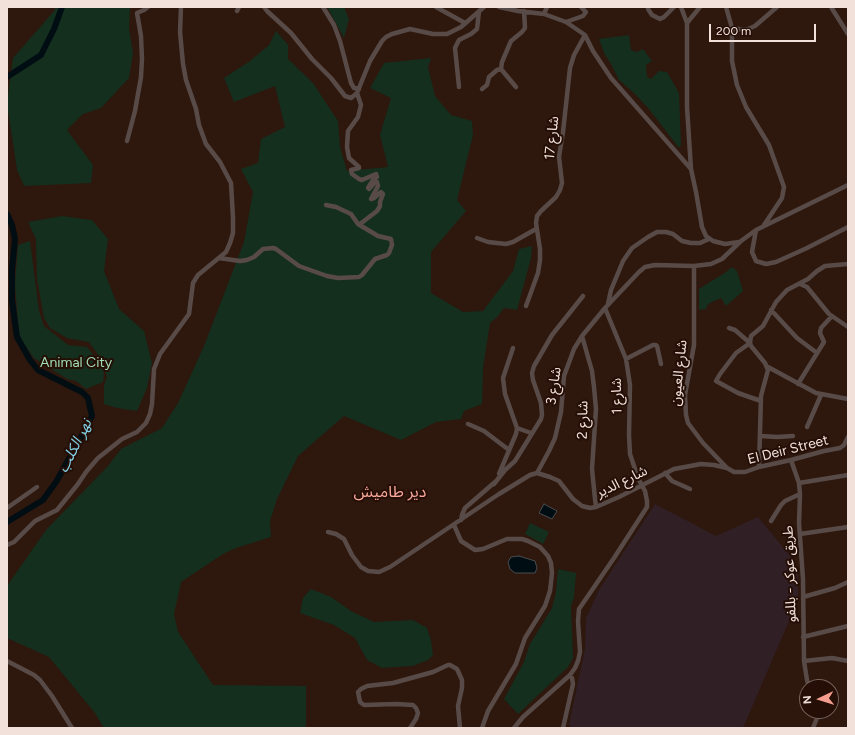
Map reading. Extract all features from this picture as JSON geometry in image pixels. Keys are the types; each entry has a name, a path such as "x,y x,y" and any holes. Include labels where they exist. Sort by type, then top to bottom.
{"street":[{"path":"127,141 135,111 141,77 141,36 137,13 148,7"},
{"path":"7,545 16,540 35,521 57,510 72,493 98,458 122,439 137,432 146,423 152,404 154,369 160,354 189,314 194,283 198,275 226,252 232,239 233,218 231,183 220,162 206,144 186,80 180,32 181,7"},
{"path":"264,7 291,33 312,59 327,73 344,96 351,98 358,91 370,61 386,37 410,29 433,34 444,34 456,30 484,7"},
{"path":"323,7 334,25 340,41 351,83 358,91 361,105 358,117 348,131 346,147 349,158 359,166 359,168 352,170 352,174 362,180 376,174 377,177 368,188 369,189 377,182 378,186 371,199 380,192 383,194 377,211 360,224"},
{"path":"436,7 465,23"},
{"path":"499,7 544,14 566,22 585,35 599,61 611,78 691,169"},
{"path":"544,14 547,7"},
{"path":"566,22 583,16 586,12 581,7"},
{"path":"648,9 652,15 660,19 674,7"},
{"path":"681,7 687,23 687,107 691,169 696,187 702,228 706,236 710,239 725,244 733,244 741,241"},
{"path":"687,23 700,7"},
{"path":"726,7 732,28 732,61 737,85 746,107 769,145 784,187 782,198 763,226"},
{"path":"732,28 749,30 777,7"},
{"path":"831,7 848,34"},
{"path":"459,87 455,48 459,40 471,34 477,28 479,10"},
{"path":"516,87 501,69 502,62 511,41 525,28 524,11"},
{"name":"شارع 17","path":"526,306 538,273 540,260 540,249 536,229 537,216 541,210 556,197 562,184 558,157 563,132 570,68 574,55 585,35"},
{"path":"482,90 487,85 489,77 501,69"},
{"name":"شارع 3","path":"537,473 550,452 555,438 561,412 564,376 574,349 582,336 606,306 635,276 646,267 664,265 694,266 717,262 756,230 848,185"},
{"path":"219,258 235,261 247,260 254,257 263,249 273,248 299,266 334,278 359,277 375,259 389,253 392,242 390,238 378,236 360,224 351,214 336,207 326,206"},
{"path":"756,230 752,252 756,260 766,264 776,262 807,248 848,226"},
{"path":"477,238 488,242 506,244 536,229"},
{"path":"606,306 624,258 632,248 648,237 658,232 666,232 673,234 682,241 691,243 700,243 710,239"},
{"path":"761,401 738,393 716,381 736,353 750,343 751,336 763,326 776,302 783,294 811,277 825,266 848,264"},
{"name":"شارع العيون","path":"694,266 694,345 685,395 686,415 688,423 703,443 728,468"},
{"path":"808,288 811,277"},
{"path":"800,284 806,286 832,316 848,327"},
{"path":"461,520 465,508 494,484 505,470 515,461 542,415 541,403 533,380 532,373 534,366 552,335 583,296"},
{"name":"شارع 1","path":"570,675 579,658 579,609 646,510 647,498 634,467 629,444 630,385 626,359 606,306"},
{"path":"771,310 797,338 817,353"},
{"path":"798,384 824,341 820,333 821,328 832,316"},
{"path":"729,328 735,330 750,343 768,367 821,395 848,399"},
{"name":"شارع 2","path":"582,336 592,371 596,409 592,469 596,507"},
{"path":"626,359 653,345 656,345 658,346 661,364"},
{"path":"494,484 516,434 517,428 505,394 503,378 513,348"},
{"path":"759,467 761,401 764,384 768,374 768,367"},
{"path":"807,427 821,395"},
{"path":"468,424 484,431 509,450"},
{"path":"517,428 531,433"},
{"path":"761,436 793,436"},
{"name":"El Deir Street","path":"728,468 734,472 752,470 759,467 840,448 844,445 848,436"},
{"name":"طريق عوكر - بللفو","path":"791,460 799,483 800,494 799,523 803,597 803,636 804,661 807,679"},
{"name":"شارع الدير","path":"537,473 559,481 573,499 582,506 590,508 596,507 674,470 701,464 728,468"},
{"path":"328,532 338,535 344,539 352,555 361,567 368,572 382,572 530,475 537,473"},
{"path":"665,473 672,480 690,490"},
{"path":"799,483 848,475"},
{"path":"7,508 37,488"},
{"path":"771,522 785,501 800,494"},
{"path":"454,525 461,541 475,550 483,549 507,539 522,539 540,547 548,556 551,564 550,592 545,606 525,638 516,664 488,712 482,728"},
{"path":"800,534 848,527"},
{"path":"803,597 835,588 848,582"},
{"path":"803,636 848,626"},
{"path":"804,661 832,658 848,661"},
{"path":"7,660 40,680 72,728"},
{"path":"410,728 418,713 413,705 364,705 360,702 358,692 366,686 393,683 433,672 448,665 457,669 462,680 458,706 460,728"},
{"path":"514,728 523,717 570,675 573,684 563,728"}],"shaded area":[{"path":"544,504 557,511 552,519 539,513"},
{"path":"655,504 716,536 758,517 791,557 798,575 798,600 743,728 572,728 569,725 585,649 586,618 599,590"},
{"path":"519,556 535,561 537,568 535,573 515,573 510,569 508,562 511,557"}],"green space":[{"path":"55,7 130,7 129,28 133,53 129,78 101,108 83,114 67,130 93,165 91,183 24,186 17,170 7,104 13,58 55,10"},
{"path":"327,7 344,7 349,19 344,38"},
{"path":"276,31 288,45 288,59 313,83 338,121 340,147 347,171 388,167 380,135 391,98 370,88 384,63 431,58 428,67 435,96 451,115 472,121 473,135 457,200 466,211 431,252 431,293 463,312 483,311 513,271 519,249 532,246 531,258 517,310 504,308 490,323 483,368 482,404 464,411 461,419 436,422 401,440 344,416 298,456 277,499 270,521 271,537 236,548 223,554 181,582 174,614 178,632 213,685 306,686 306,728 104,728 95,713 49,657 7,638 7,586 46,530 108,466 121,449 162,428 178,403 204,346 244,242 253,192 241,169 258,163 261,139 285,127 275,86 234,102 224,78 250,61 269,45"},
{"path":"629,35 631,50 637,52 643,49 652,61 646,65 647,77 651,79 659,71 667,72 679,93 681,145 679,148 649,109 619,80 604,53 599,39"},
{"path":"62,216 92,220 108,239 104,271 119,309 144,331 152,363 147,388 137,411 117,408 104,404 104,385 107,377 101,359 89,342 67,338 50,328 44,318 37,279 36,239 28,222"},
{"name":"Animal City","path":"30,241 39,311 44,326 68,345 87,347 101,364 104,373 103,382 86,389 76,381 67,379 34,358 19,337 15,284 18,245"},
{"path":"732,267 737,271 743,291 726,306 721,298 708,304 706,309 699,310 699,289"},
{"path":"530,523 549,532 543,544 525,534"},
{"path":"558,569 576,573 574,597 571,606 573,658 568,667 518,714 504,699 524,662 530,644 552,608 556,592"},
{"path":"311,589 331,597 351,611 374,622 413,620 427,628 431,640 433,655 428,660 413,666 382,668 367,660 355,638 334,625 300,613 303,598"}],"waterway":[{"name":"نهر الكلب","path":"7,77 41,55 54,29 62,7"},
{"name":"نهر الكلب","path":"7,214 12,225 15,239 12,270 12,300 17,337 30,360 38,370 82,392 88,398 92,416 56,482 43,500 7,522"}],"district":[{"name":"دير طاميش","path":"390,492"}]}
